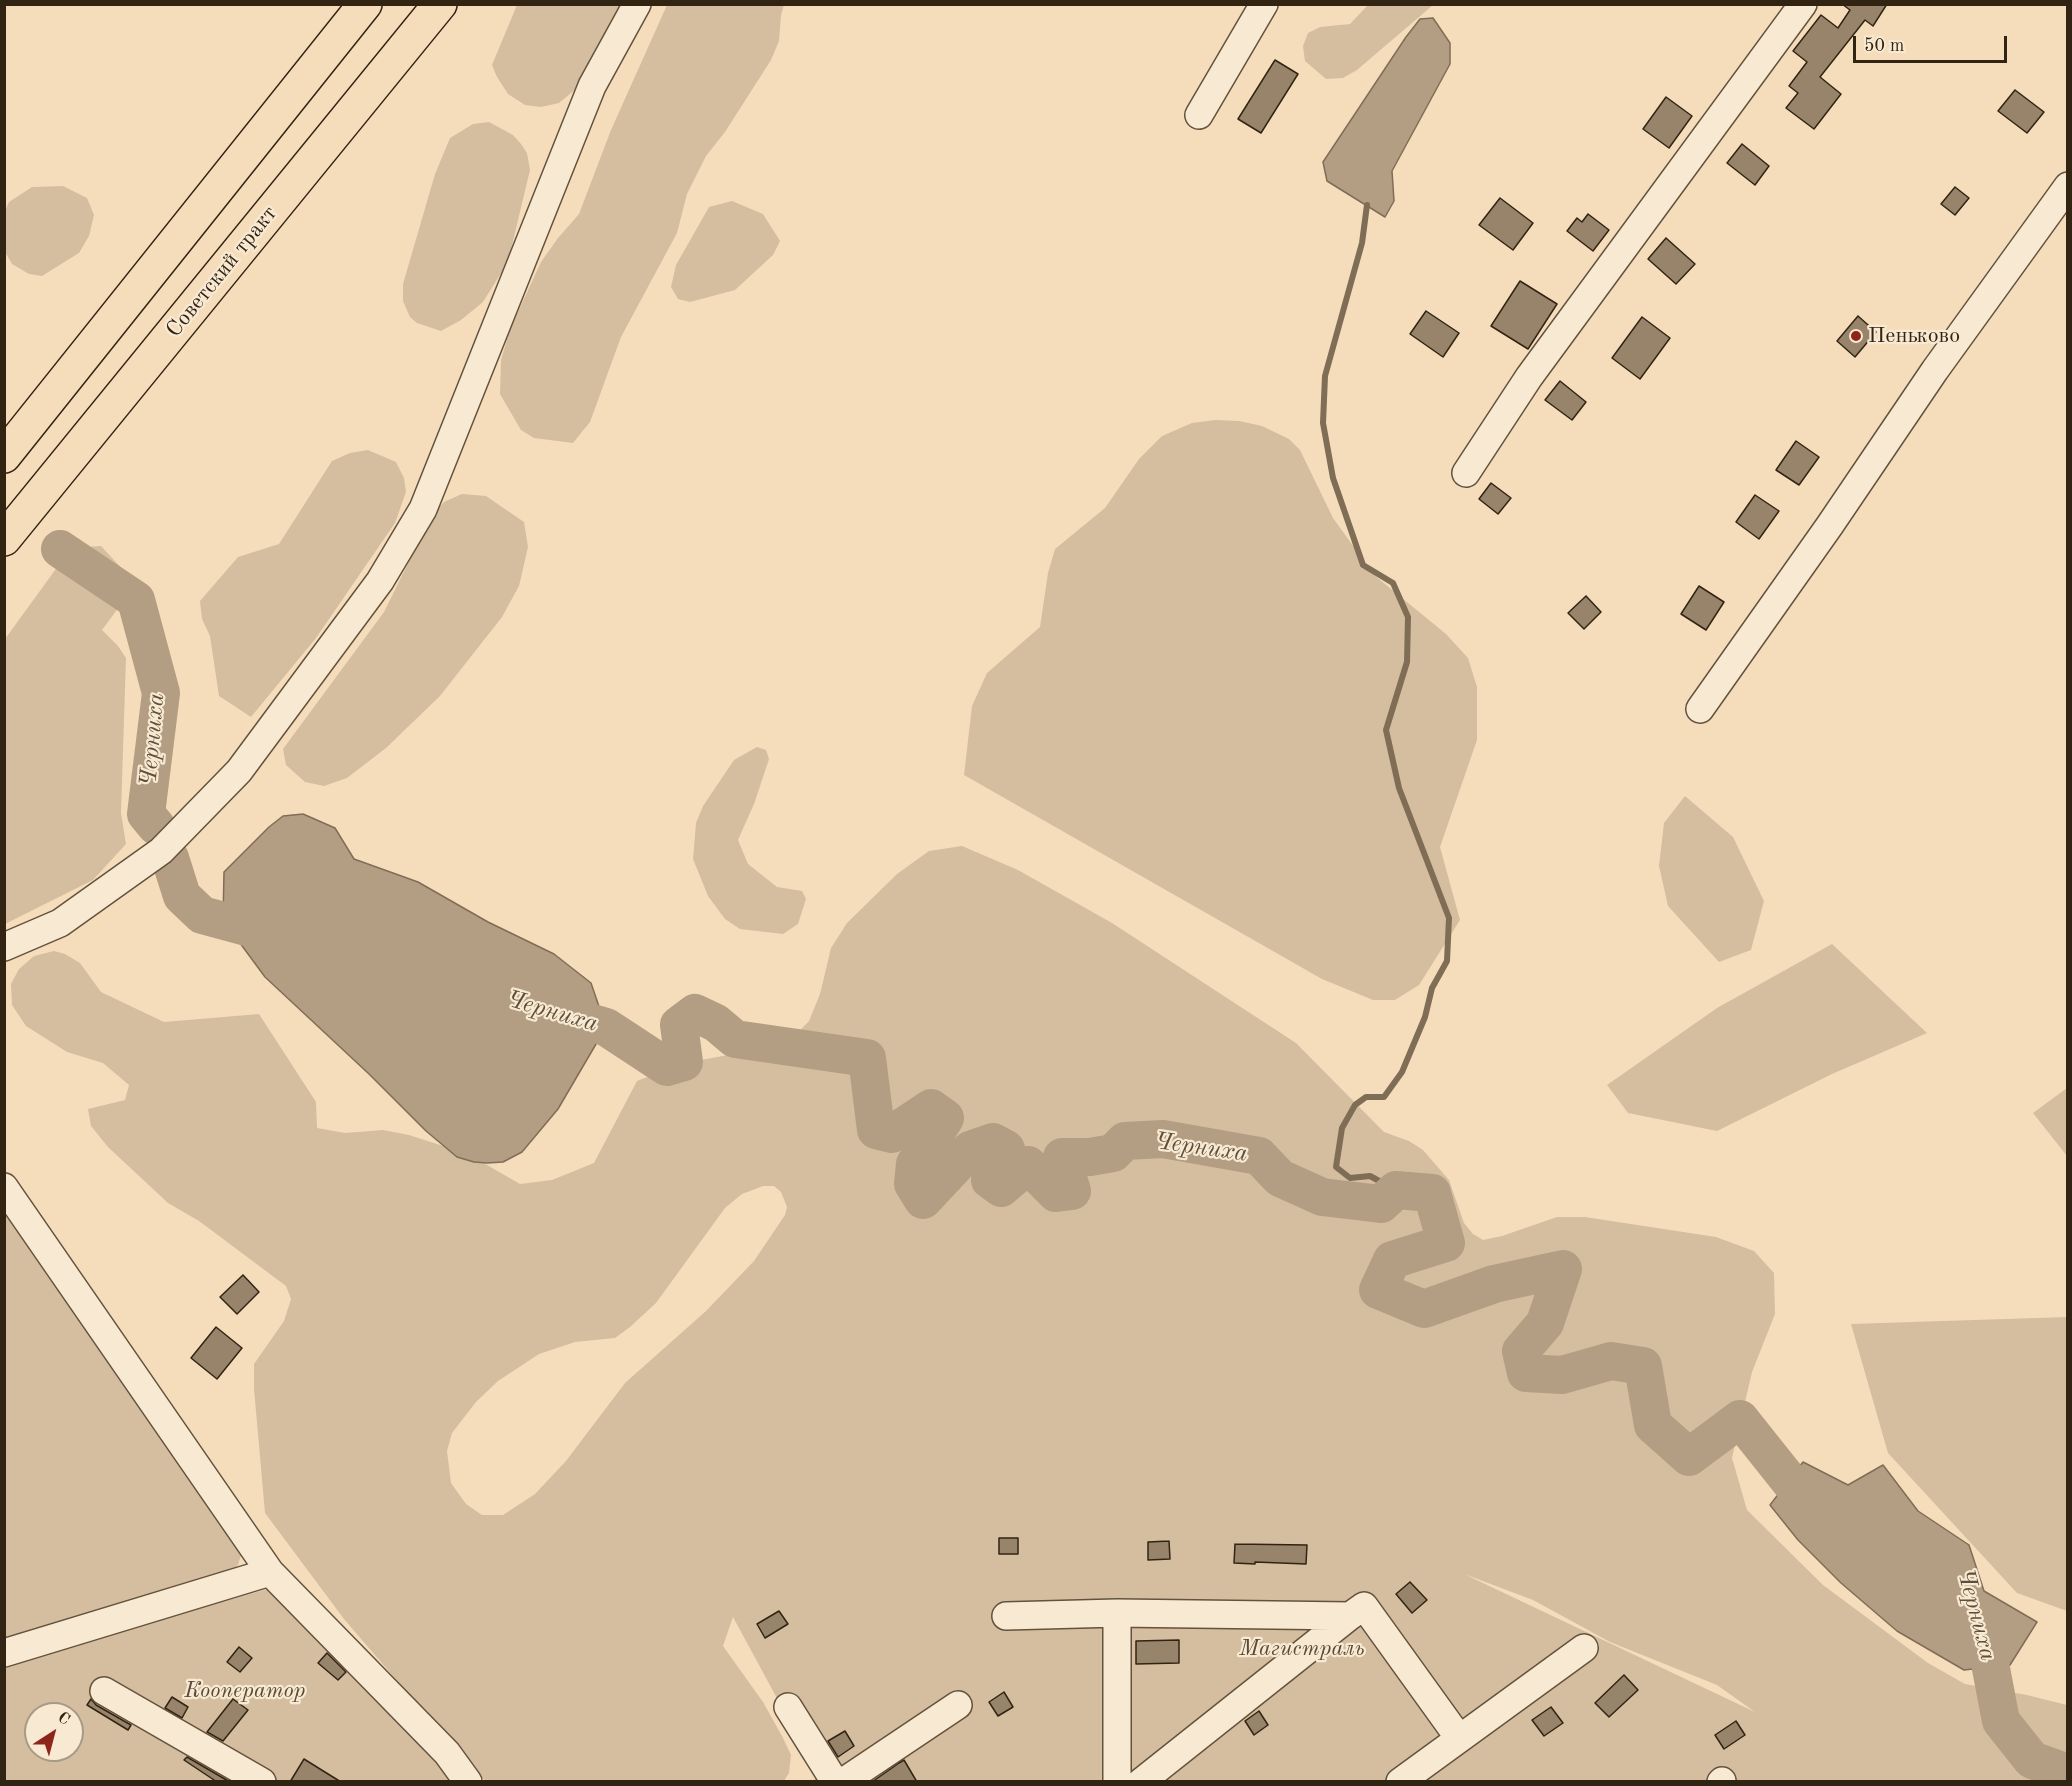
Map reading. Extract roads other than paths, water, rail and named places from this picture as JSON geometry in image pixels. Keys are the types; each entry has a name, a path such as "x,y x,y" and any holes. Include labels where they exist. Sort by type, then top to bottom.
{"highway":[{"path":"4,456 365,4"},
{"name":"Советский тракт","path":"4,539 440,4"}],"street":[{"path":"4,947 60,923 161,851 239,771 380,581 423,509 592,86 637,4"},
{"path":"1199,115 1264,4"},
{"path":"1466,473 1529,377 1803,4"},
{"path":"1700,709 1830,525 1935,370 2067,186"},
{"path":"4,1187 270,1572 447,1753 468,1782"},
{"path":"4,1653 270,1572"},
{"path":"1141,1782 1364,1606 1460,1738"},
{"path":"1118,1614 1118,1782"},
{"path":"1006,1616 1118,1614 1350,1616"},
{"path":"1400,1782 1584,1648"},
{"path":"104,1692 262,1782"},
{"path":"843,1782 958,1706"},
{"path":"788,1707 835,1782"}],"water":[{"path":"1433,18 1450,43 1450,64 1392,171 1394,201 1385,217 1327,181 1323,162 1406,37 1420,19"},
{"path":"303,814 335,828 354,859 418,882 488,922 554,954 591,983 606,1027 558,1109 522,1152 503,1162 474,1162 457,1157 426,1131 265,977 223,920 224,872 283,816"},
{"path":"1803,1462 1848,1485 1883,1465 1918,1511 1969,1545 1984,1591 2037,1622 2010,1665 1964,1670 1897,1631 1841,1583 1798,1540 1770,1505"}],"waterway":[{"path":"1367,205 1362,243 1325,376 1323,423 1333,478 1363,565 1393,583 1408,617 1407,662 1386,730 1399,788 1449,918 1447,961 1432,988 1425,1017 1402,1072 1384,1097 1366,1097 1355,1105 1342,1128 1336,1167 1350,1178 1370,1176 1396,1190"},
{"name":"Черниха","path":"60,549 136,600 161,693 146,814 156,826"},
{"name":"Черниха","path":"170,858 182,896 202,915 272,934"},
{"name":"Черниха","path":"558,1013 606,1027 667,1067 684,1062 679,1025 695,1013 716,1023 735,1039 867,1058 876,1130 892,1134 931,1108 945,1118 915,1164 913,1184 923,1200 970,1150 993,1142 1006,1149 990,1180 1001,1188 1028,1165 1056,1193 1072,1191 1062,1157 1090,1157 1113,1153 1125,1141 1163,1139 1259,1156 1280,1178 1322,1197 1381,1204 1396,1190 1432,1193 1446,1243 1392,1260 1378,1290 1424,1309 1494,1284 1563,1269 1545,1323 1521,1351 1526,1373 1562,1375 1611,1361 1643,1366 1653,1425 1689,1457 1740,1419 1795,1488 1832,1507"},
{"name":"Черниха","path":"1981,1616 2001,1721 2032,1760 2068,1773"}],"place":[{"name":"Пеньково","path":"1856,336"}],"park label":[{"name":"Магистраль","path":"1302,1649"},
{"name":"Кооператор","path":"245,1691"}]}
